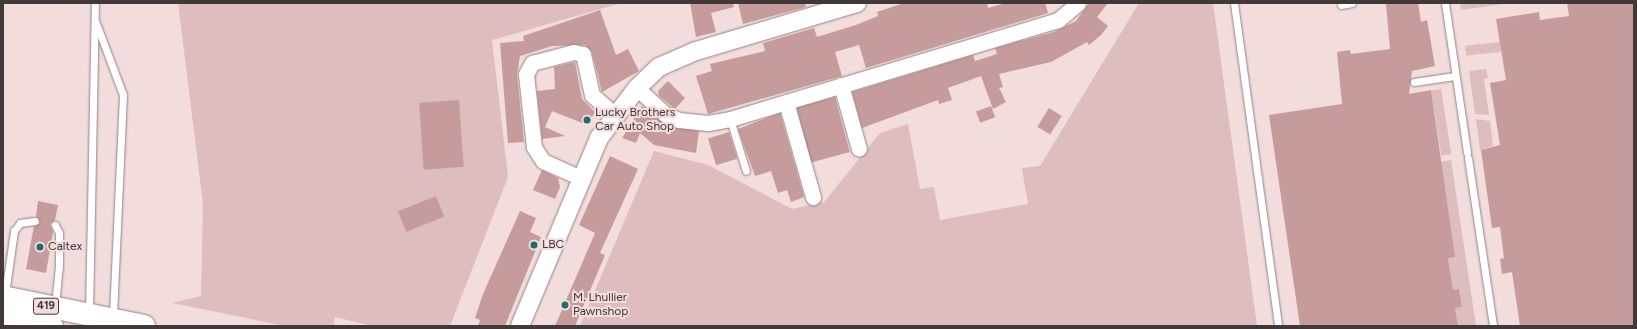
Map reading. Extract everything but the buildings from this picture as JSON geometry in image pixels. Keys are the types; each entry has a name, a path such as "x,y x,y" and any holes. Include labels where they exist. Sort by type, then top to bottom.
{"highway":[{"name":"419","path":"3,303 53,317 144,326"}],"street":[{"path":"520,326 581,178 614,114 637,88 659,67 696,51 857,3"},
{"path":"637,88 665,114 679,120 708,123 730,119 1058,20 1078,3"},
{"path":"581,178 544,161 534,147 526,74 532,63 574,52 583,54 592,95 614,114"},
{"path":"841,85 859,149"},
{"path":"786,102 813,197"}],"lane":[{"path":"88,320 95,3"},
{"path":"1234,3 1278,326"},
{"path":"1341,5 1352,3"},
{"path":"1445,3 1492,326"},
{"path":"95,18 122,95 112,323"},
{"path":"1414,82 1455,76"},
{"path":"730,119 746,171"},
{"path":"3,303 14,231 20,223 35,221"},
{"path":"53,317 59,265 59,233 54,225"}],"shaded area":[{"path":"178,3 621,3 492,40 508,177 450,326 372,326 335,317 333,326 285,326 172,303 201,296 203,204"},
{"path":"1139,3 1213,3 1257,326 580,326 654,151 708,165 792,209 824,202 880,133 908,124 920,189 934,187 940,220 1028,204 1022,168 1040,166"},
{"path":"1460,3 1510,3 1461,10"},
{"path":"1500,42 1501,52 1466,56 1465,46"},
{"path":"1486,69 1488,78 1484,79 1489,115 1475,114 1469,71"},
{"path":"1441,89 1451,154 1441,156 1431,91"},
{"path":"1476,119 1490,121 1493,146 1480,150"},
{"path":"1451,160 1476,326 1458,326 1455,308 1462,307 1459,289 1453,290 1448,258 1441,162"}],"place":[{"name":"Lucky Brothers Car Auto Shop","path":"587,120"},
{"name":"LBC","path":"534,245"},
{"name":"Caltex","path":"40,247"},
{"name":"M. Lhullier Pawnshop","path":"565,305"}]}
